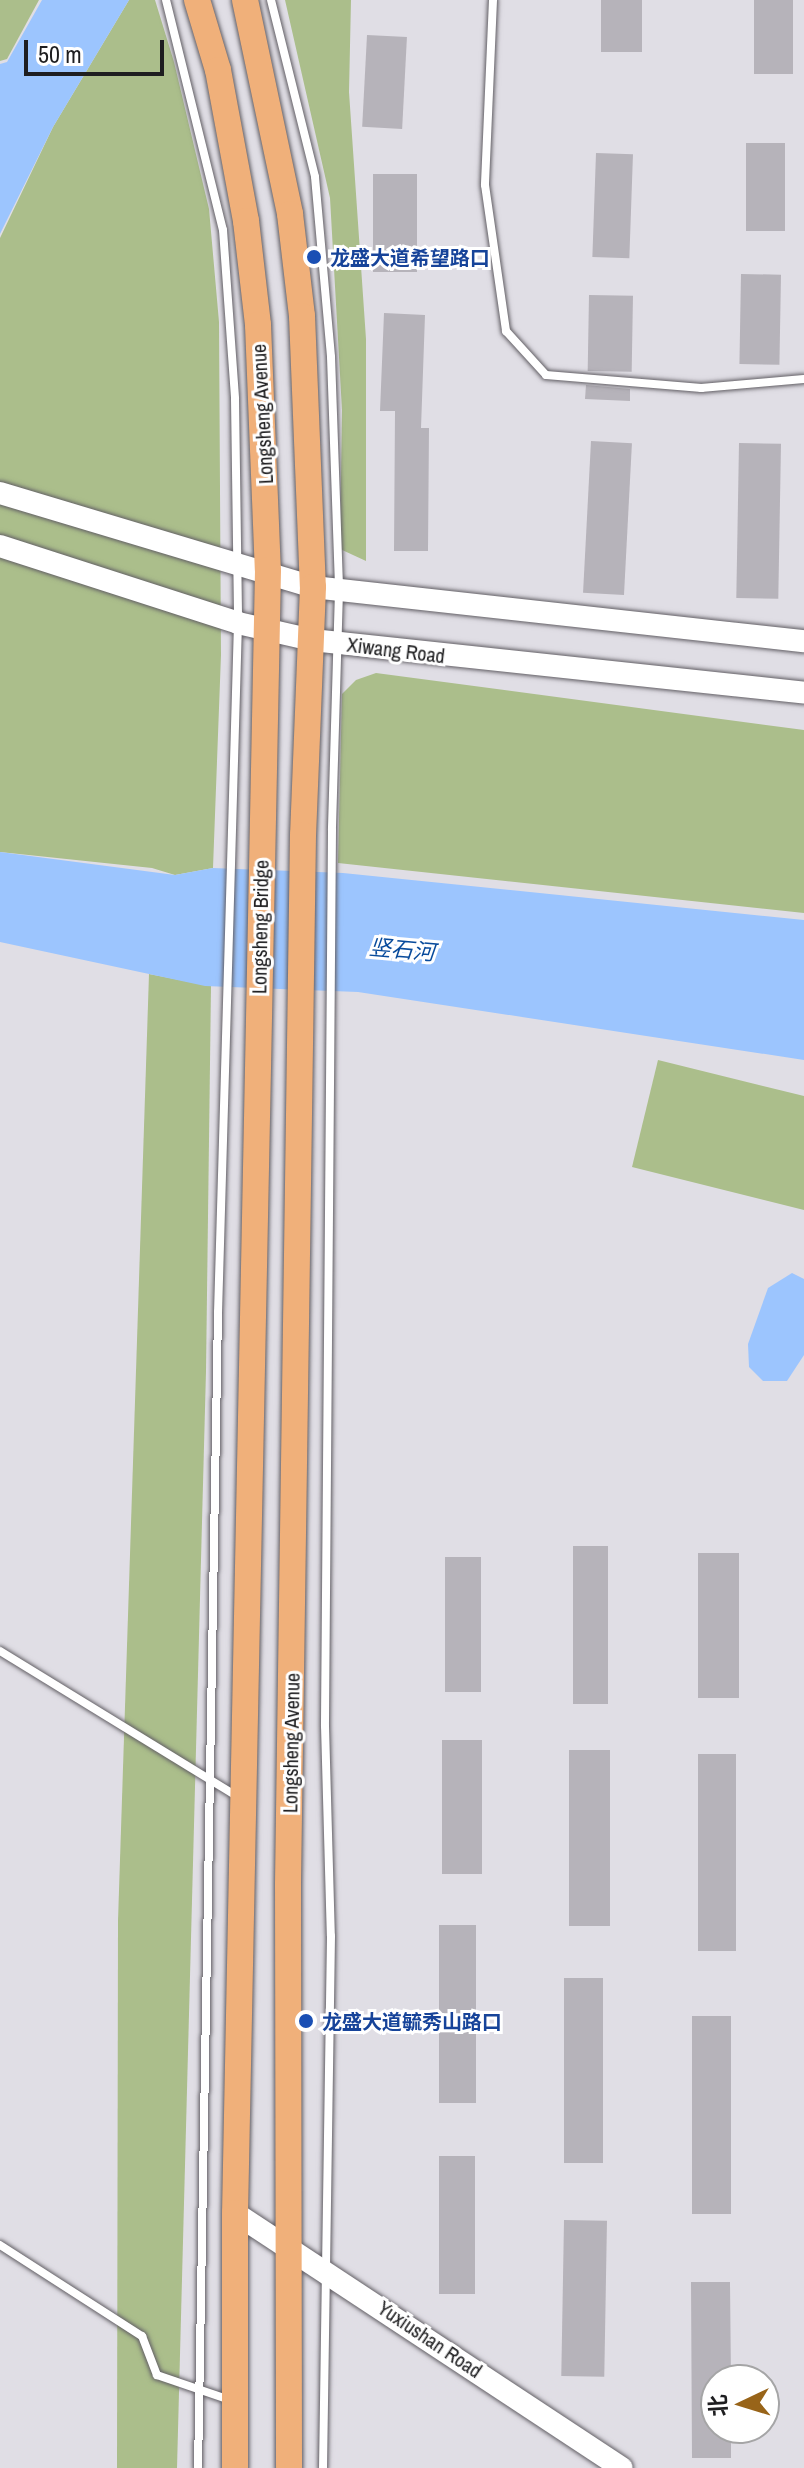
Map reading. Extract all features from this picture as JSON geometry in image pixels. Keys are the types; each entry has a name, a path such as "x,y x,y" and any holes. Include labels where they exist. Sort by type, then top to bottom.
{"main road":[{"name":"Longsheng Avenue","path":"197,0 218,70 246,221 258,325 268,570 261,835"},
{"path":"245,0 290,214 301,302 326,589 325,641"},
{"path":"0,493 326,589 804,641"},
{"name":"Xiwang Road","path":"0,546 267,631 325,641 804,693"},
{"name":"Longsheng Avenue","path":"289,2468 288,2246 303,835 325,641"},
{"name":"Longsheng Bridge","path":"245,1802 261,835"},
{"path":"235,2468 235,2213 245,1802"},
{"name":"Yuxiushan Road","path":"235,2213 324,2268 622,2468"}],"lane":[{"path":"166,0 223,230 235,399 238,623 229,816 196,2393 198,2468"},
{"path":"271,0 315,177 331,357 326,589"},
{"path":"493,0 485,185 506,331 546,375 701,388 804,379"},
{"path":"323,2468 331,1936 325,1726 333,1009 332,830 325,641"},
{"path":"0,1651 245,1802"},
{"path":"0,2245 142,2336 157,2375 196,2393 234,2402"}],"green space":[{"path":"0,0 39,0 7,59 0,61"},
{"path":"129,0 155,0 174,62 209,209 219,322 221,655 213,868 175,875 152,868 0,852 0,238 53,127"},
{"path":"285,0 351,0 349,92 366,339 366,561 340,549 342,410 330,198"},
{"path":"376,673 804,730 804,913 338,863 342,694 356,680"},
{"path":"149,974 211,986 206,1371 177,2468 117,2468 118,1921"},
{"path":"658,1060 804,1096 804,1210 632,1167"}],"water":[{"path":"42,0 129,0 53,127 0,234 0,64 7,62"},
{"name":"竖石河","path":"0,852 175,875 213,868 343,873 804,920 804,1060 358,992 205,986 0,942"},
{"path":"792,1273 804,1279 804,1355 787,1381 763,1381 749,1367 748,1344 768,1288"}],"building":[{"path":"601,0 642,0 642,52 601,52"},
{"path":"754,0 793,0 793,74 754,74"},
{"path":"367,35 407,37 402,129 362,127"},
{"path":"746,143 785,143 785,231 746,231"},
{"path":"596,153 633,154 629,258 592,257"},
{"path":"373,174 417,174 417,272 373,272"},
{"path":"741,274 781,275 779,365 739,364"},
{"path":"589,295 633,296 632,372 588,371"},
{"path":"384,313 425,315 421,428 429,428 428,551 394,551 395,411 380,411"},
{"path":"586,385 630,389 630,401 585,399"},
{"path":"591,441 632,443 624,595 583,593"},
{"path":"739,443 781,444 778,599 736,598"},
{"path":"573,1546 608,1546 608,1704 573,1704"},
{"path":"698,1553 739,1553 739,1698 698,1698"},
{"path":"445,1557 481,1557 481,1692 445,1692"},
{"path":"442,1740 482,1740 482,1874 442,1874"},
{"path":"569,1750 610,1750 610,1926 569,1926"},
{"path":"698,1754 736,1754 736,1951 698,1951"},
{"path":"439,1925 476,1925 476,2103 439,2103"},
{"path":"564,1978 603,1978 603,2163 564,2163"},
{"path":"692,2016 731,2016 731,2214 692,2214"},
{"path":"439,2156 475,2156 475,2294 439,2294"},
{"path":"564,2220 607,2221 604,2377 561,2376"},
{"path":"691,2282 730,2282 731,2364 700,2364 700,2444 731,2444 731,2458 692,2458"}],"place":[{"name":"龙盛大道希望路口","path":"314,257"},
{"name":"龙盛大道毓秀山路口","path":"306,2021"}]}
